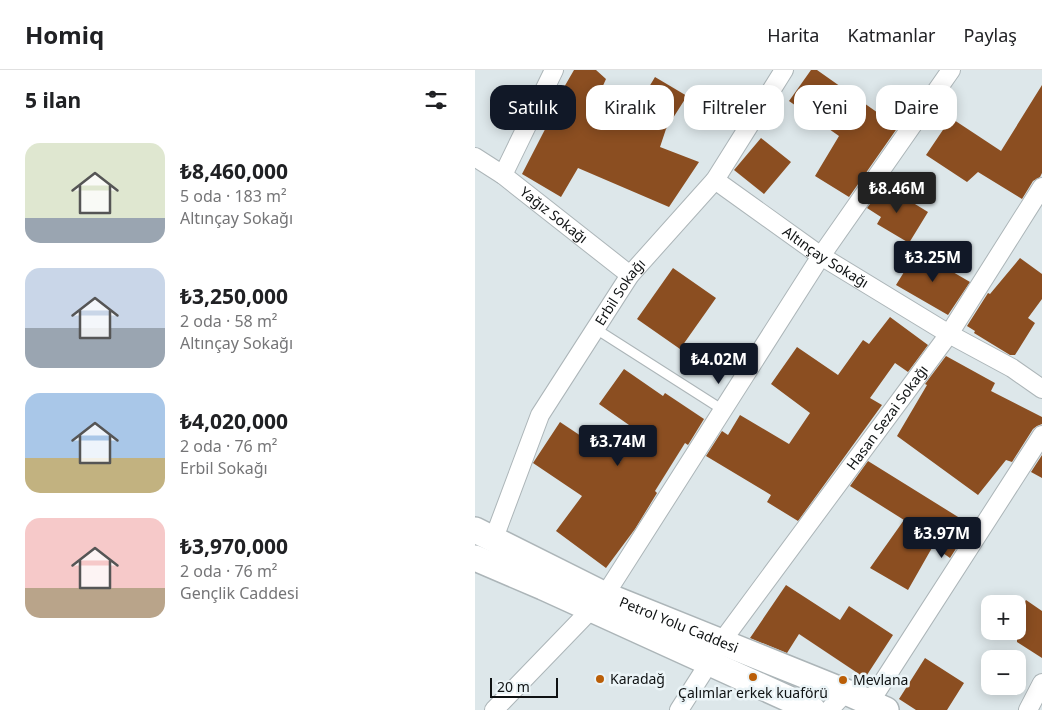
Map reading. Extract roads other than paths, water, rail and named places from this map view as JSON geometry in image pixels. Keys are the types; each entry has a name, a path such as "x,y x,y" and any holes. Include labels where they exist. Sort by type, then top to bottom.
{"main road":[{"name":"Petrol Yolu Caddesi","path":"484,534 598,602 709,663 813,710"},
{"name":"Petrol Yolu Caddesi","path":"475,558 598,602 723,641 878,706"}],"street":[{"path":"503,174 554,70"},
{"name":"Erbil Sokağı","path":"484,534 540,416 596,329 631,275 715,180 783,70"},
{"path":"495,710 598,602 821,256 951,70"},
{"name":"Yağız Sokağı","path":"475,157 503,174 631,275"},
{"name":"Altınçay Sokağı","path":"715,180 821,256 949,334 1012,368 1042,389"},
{"name":"Hasan Sezai Sokağı","path":"723,641 949,334 1042,187"},
{"path":"878,706 1042,434"},
{"path":"679,710 709,663"},
{"path":"1028,710 1042,683"},
{"path":"829,710 846,692"}],"lane":[{"path":"596,329 723,410"}],"place":[{"name":"Çalımlar erkek kuaförü","path":"753,677"},
{"name":"Karadağ","path":"600,679"},
{"name":"Mevlana","path":"843,680"}]}
